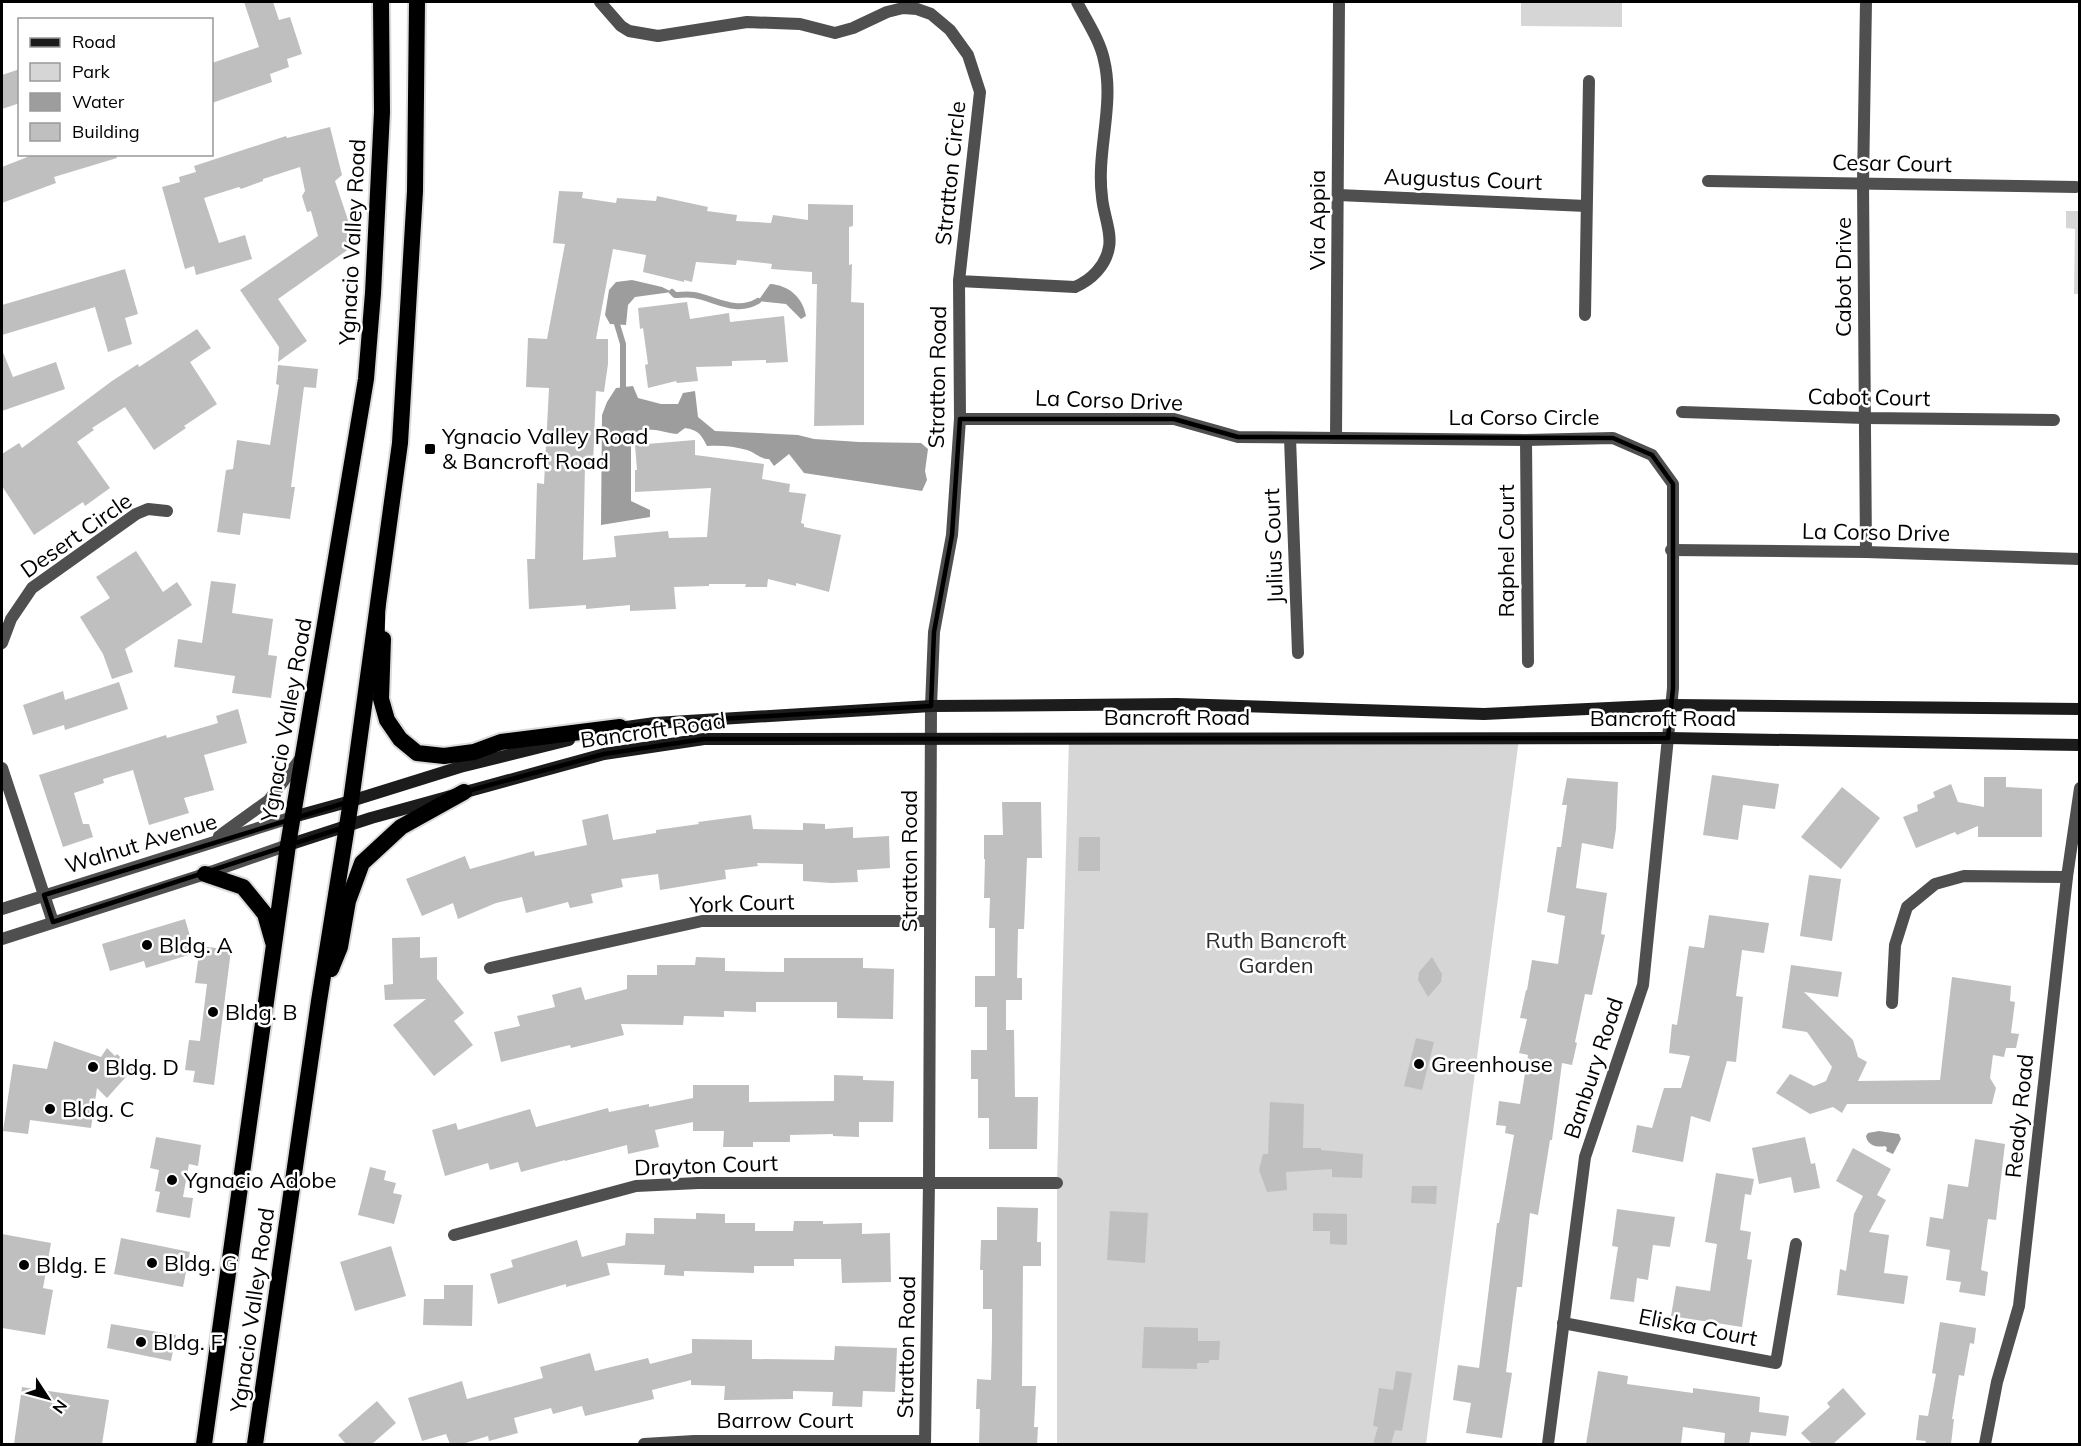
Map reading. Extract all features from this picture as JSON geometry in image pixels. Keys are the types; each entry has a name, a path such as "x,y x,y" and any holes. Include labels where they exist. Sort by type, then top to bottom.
{"highway":[{"name":"Ygnacio Valley Road","path":"204,1444 288,845 366,380 374,293 382,112 381,2"},
{"name":"Ygnacio Valley Road","path":"255,1444 319,1001 348,826 400,443 416,191 417,2"},
{"path":"384,565 381,699 387,720 394,732 417,753 444,756 474,752 501,742 620,727"},
{"path":"319,1001 340,947 348,901 362,863 401,827 464,792"},
{"path":"204,874 243,887 265,914 274,948"}],"main road":[{"name":"Bancroft Road","path":"293,817 460,767 620,727 931,706 1177,704 1484,714 1671,705 2079,709"},
{"name":"Bancroft Road","path":"288,845 464,792 604,754 705,739 1668,738 2079,745"}],"street":[{"name":"Stratton Circle","path":"600,2 621,26 629,31 658,36 747,22 772,21 800,24 835,33 903,8 931,14 950,30 968,55 980,92 959,281"},
{"path":"959,281 1075,287 1098,271 1106,258 1110,245 1101,196 1101,155 1108,99 1108,76 1104,56 1077,2"},
{"name":"Via Appia","path":"1336,438 1339,2"},
{"name":"Cabot Drive","path":"1866,2 1863,183 1866,552"},
{"path":"1585,315 1589,81"},
{"name":"Cesar Court","path":"1708,181 2076,187"},
{"name":"Augustus Court","path":"1338,195 1586,206"},
{"name":"Stratton Road","path":"925,1443 930,1183 931,706 934,632 952,535 960,419 959,281"},
{"name":"Cabot Court","path":"1682,412 1865,418 2054,420"},
{"name":"La Corso Drive","path":"960,419 1174,419 1238,437 1290,438"},
{"name":"La Corso Circle","path":"1290,438 1526,440 1612,438 1652,454 1673,484 1671,705"},
{"name":"Julius Court","path":"1290,438 1298,653"},
{"name":"Raphel Court","path":"1526,440 1528,662"},
{"name":"Desert Circle","path":"2,643 11,619 32,588 136,514 148,509 167,512"},
{"name":"La Corso Drive","path":"1671,550 1866,552 2079,559"},
{"name":"Banbury Road","path":"1548,1444 1585,1157 1643,985 1671,705"},
{"path":"209,843 269,800 304,755"},
{"path":"2,768 53,921"},
{"name":"Ready Road","path":"1985,1444 1997,1382 2019,1306 2079,788"},
{"name":"Walnut Avenue","path":"2,909 293,817"},
{"path":"2,939 288,845"},
{"path":"1892,1003 1895,945 1907,907 1935,884 1964,876 2067,877"},
{"name":"York Court","path":"490,968 702,921 929,921"},
{"name":"Drayton Court","path":"453,1235 636,1186 709,1183 1057,1183"},
{"name":"Eliska Court","path":"1563,1323 1776,1363 1796,1244"},
{"name":"Barrow Court","path":"644,1444 694,1441 925,1443"}],"highlighted area":[{"path":"960,419 1174,419 1238,437 1613,438 1652,455 1673,484 1673,688 1668,738 704,739 604,754 464,792 401,827 362,863 319,1001 348,826 53,922 44,895 351,801 384,565 381,699 387,720 417,753 444,756 501,742 655,723 931,706 934,632 952,535"}],"green space":[{"path":"1521,2 1622,2 1622,27 1521,26"},
{"path":"2066,211 2079,211 2079,294 2074,294 2075,229 2066,228"},
{"name":"Ruth Bancroft Garden","path":"1069,738 1519,739 1426,1444 1057,1444 1057,1183"}],"water":[{"path":"632,280 662,287 672,292 635,297 628,305 626,325 610,324 605,315 609,290 616,282"},
{"path":"770,284 783,287 794,294 802,304 806,316 801,319 786,304 758,301"},
{"path":"633,386 638,398 661,404 678,404 683,393 695,391 698,417 715,431 798,435 814,439 859,442 921,443 928,449 925,471 927,480 922,491 804,473 789,454 774,466 769,459 747,450 727,446 707,446 699,433 693,430 685,428 677,434 639,430 631,440 631,501 650,510 650,517 601,525 602,415 616,388"},
{"path":"1879,1131 1899,1134 1901,1139 1893,1154 1886,1151 1885,1146 1879,1147 1868,1142 1866,1136 1868,1133"}],"building":[{"path":"244,2 273,2 279,20 290,17 302,54 287,59 289,67 270,74 272,82 213,103 213,63 259,47"},
{"path":"18,70 18,104 2,109 2,75"},
{"path":"330,127 342,175 335,181 356,244 278,299 307,341 278,362 279,347 240,290 318,236 311,211 307,212 302,196 305,191 300,167 241,189 239,187 204,198 219,243 245,235 252,259 196,275 194,266 185,269 162,187 180,182 179,177 196,172 194,166 286,136 287,138"},
{"path":"30,156 116,156 117,158 54,177 56,183 2,203 2,167"},
{"path":"559,191 583,192 582,198 616,203 617,198 656,201 657,196 708,207 707,211 737,215 736,221 771,223 773,215 808,220 808,204 853,205 853,226 849,227 849,265 852,264 851,302 864,303 864,425 814,426 817,284 812,284 812,272 771,269 772,264 737,260 736,265 696,262 692,282 684,280 684,282 643,272 646,255 613,249 596,339 608,339 608,364 604,392 596,391 593,465 585,465 583,560 616,557 614,536 668,531 669,538 707,537 711,488 635,492 635,470 637,470 635,445 695,440 695,455 764,464 762,479 790,484 789,492 806,494 801,523 804,527 841,535 829,592 796,583 796,586 768,579 767,587 745,587 746,584 709,584 709,586 674,587 676,609 630,611 630,605 586,609 586,605 529,609 527,559 535,559 537,483 544,484 549,388 526,387 528,338 547,339 565,244 553,243"},
{"path":"125,269 138,314 125,318 132,344 108,352 95,307 2,335 2,305"},
{"path":"687,302 690,319 729,313 730,322 784,316 788,362 732,361 732,366 696,367 698,381 677,383 676,381 648,388 645,365 648,364 638,308"},
{"path":"197,329 211,348 190,362 217,404 154,450 125,407 92,428 94,430 77,442 110,488 85,506 83,502 34,535 2,486 2,454 19,443 22,448 112,381 138,364 139,367"},
{"path":"2,350 13,377 56,362 65,389 2,411"},
{"path":"278,365 318,369 316,388 304,387 291,487 295,487 290,519 243,513 240,535 217,532 226,470 233,469 237,440 270,445 279,385 276,384"},
{"path":"136,551 163,592 177,582 192,605 125,649 133,672 112,679 103,654 80,617 110,598 96,577"},
{"path":"211,581 236,584 232,613 273,619 268,655 277,656 271,698 232,693 235,676 174,667 178,639 202,643"},
{"path":"119,682 128,709 65,730 64,725 33,735 23,705 63,691 65,700"},
{"path":"238,709 247,743 204,755 214,790 184,798 189,813 149,825 133,770 103,779 104,783 74,793 83,824 89,824 93,837 63,847 39,775 166,735 167,738 218,723 216,716"},
{"path":"1712,775 1779,784 1775,809 1743,805 1738,840 1703,835"},
{"path":"1984,777 2006,777 2006,787 2042,789 2042,837 1978,837 1978,826 1957,835 1955,832 1916,848 1903,817 1918,811 1917,805 1935,797 1933,792 1951,784 1958,802 1984,807"},
{"path":"1567,778 1618,782 1616,829 1613,849 1582,843 1576,888 1607,893 1601,934 1605,935 1592,995 1585,994 1572,1065 1562,1063 1552,1140 1550,1140 1538,1215 1530,1213 1522,1287 1517,1287 1506,1372 1512,1373 1502,1438 1466,1433 1471,1403 1453,1400 1458,1365 1479,1368 1497,1223 1499,1223 1514,1135 1505,1133 1506,1126 1496,1125 1499,1101 1520,1104 1528,1055 1519,1053 1527,1019 1520,1018 1532,960 1558,964 1565,916 1547,912 1557,847 1561,847 1567,805 1562,805"},
{"path":"1842,787 1880,818 1841,869 1801,837"},
{"path":"1002,802 1041,802 1042,858 1027,858 1024,929 1018,929 1017,978 1022,978 1022,1000 1006,1000 1006,1030 1014,1030 1015,1097 1038,1097 1037,1149 989,1149 989,1118 978,1118 978,1079 971,1079 971,1050 987,1050 987,1007 975,1007 975,976 995,976 995,928 989,928 990,898 984,898 984,835 1003,835"},
{"path":"608,814 613,840 656,833 656,830 699,824 698,822 751,815 753,829 803,830 803,823 825,824 825,829 853,827 853,838 889,836 890,868 857,870 858,882 831,883 803,881 803,864 757,863 758,866 725,870 726,879 660,890 658,874 621,879 623,887 591,894 593,903 570,908 568,902 526,913 522,897 496,903 458,919 453,903 422,916 406,879 465,856 470,869 534,851 535,856 587,845 582,820"},
{"path":"1079,837 1100,837 1100,871 1078,871"},
{"path":"1809,875 1841,879 1832,941 1800,936"},
{"path":"1709,915 1769,923 1764,953 1742,950 1736,996 1743,997 1736,1062 1727,1061 1710,1122 1691,1116 1683,1162 1632,1152 1637,1125 1652,1128 1664,1088 1681,1088 1690,1056 1669,1053 1672,1024 1677,1025 1689,946 1704,948"},
{"name":"Bldg. A","path":"185,919 195,953 146,968 144,961 110,971 102,944"},
{"path":"420,937 420,958 437,957 437,979 464,1013 454,1021 473,1045 434,1076 393,1025 426,999 385,1000 384,985 393,984 392,938"},
{"name":"Bldg. B","path":"200,946 231,950 214,1085 193,1082 195,1071 185,1070 189,1040 200,1041 207,984 195,983"},
{"path":"696,957 725,958 725,971 784,972 784,958 863,958 863,968 894,969 893,1019 837,1018 837,1002 756,1002 756,1012 724,1011 724,1017 684,1016 683,1025 621,1024 624,1035 571,1048 570,1045 501,1062 494,1032 520,1026 517,1016 555,1007 552,995 581,987 585,1000 627,989 627,975 657,975 657,965 695,965"},
{"path":"1432,957 1442,974 1441,982 1428,997 1418,980 1419,972"},
{"path":"1791,965 1842,972 1838,997 1804,992 1853,1040 1858,1057 1867,1062 1858,1081 1940,1080 1952,977 2011,986 2010,1001 2015,1002 2011,1033 2019,1034 2016,1048 2006,1048 2004,1057 1993,1055 1990,1078 1996,1088 1992,1104 1847,1104 1842,1113 1833,1107 1810,1114 1776,1093 1790,1074 1814,1086 1826,1081 1832,1067 1807,1032 1782,1028"},
{"name":"Greenhouse","path":"1416,1038 1434,1042 1422,1090 1404,1086"},
{"path":"54,1041 101,1057 107,1048 133,1069 107,1098 97,1088 91,1128 30,1120 28,1134 3,1131 13,1064 47,1069"},
{"path":"834,1075 863,1076 863,1080 894,1081 893,1122 859,1122 859,1137 833,1136 833,1134 790,1135 790,1142 753,1142 753,1147 723,1147 724,1131 693,1131 693,1122 655,1130 659,1147 628,1154 627,1145 521,1172 518,1162 490,1170 488,1163 445,1176 432,1130 456,1123 458,1130 530,1109 536,1127 608,1108 609,1112 693,1098 693,1085 749,1085 749,1102 834,1101"},
{"path":"1270,1102 1304,1104 1303,1148 1363,1154 1362,1178 1332,1177 1332,1169 1286,1172 1287,1190 1267,1192 1259,1170 1263,1154 1268,1154"},
{"name":"Ygnacio Adobe","path":"156,1137 201,1145 198,1166 189,1164 183,1197 193,1198 190,1218 156,1212 160,1192 155,1191 159,1170 150,1168"},
{"path":"1805,1137 1811,1164 1815,1163 1820,1188 1794,1193 1791,1177 1759,1184 1752,1148"},
{"path":"1975,1139 2005,1144 1996,1220 1988,1219 1981,1270 1988,1272 1985,1296 1959,1292 1961,1282 1946,1280 1950,1250 1926,1246 1930,1217 1943,1219 1948,1184 1968,1187"},
{"path":"1853,1148 1891,1169 1877,1195 1886,1200 1869,1232 1889,1235 1884,1273 1908,1276 1904,1304 1837,1295 1840,1269 1846,1271 1854,1214 1863,1196 1836,1181"},
{"path":"370,1167 386,1171 384,1180 396,1183 393,1193 402,1195 394,1224 358,1215"},
{"path":"1716,1173 1754,1179 1751,1195 1745,1194 1740,1230 1751,1232 1747,1259 1752,1260 1742,1327 1671,1316 1676,1286 1710,1291 1717,1244 1705,1242"},
{"path":"1412,1186 1437,1186 1436,1204 1411,1203"},
{"path":"997,1207 1038,1208 1037,1242 1041,1242 1041,1266 1023,1266 1022,1386 1036,1386 1034,1427 1038,1427 1037,1444 979,1444 980,1409 976,1409 977,1379 991,1380 992,1337 992,1309 983,1309 983,1270 980,1270 981,1240 997,1240"},
{"path":"1617,1209 1675,1217 1670,1247 1653,1245 1648,1280 1637,1278 1634,1302 1610,1299 1618,1247 1612,1246"},
{"path":"1110,1211 1148,1213 1145,1263 1107,1260"},
{"path":"696,1213 725,1214 725,1223 755,1223 755,1231 793,1231 794,1221 823,1221 823,1224 862,1223 862,1234 890,1233 891,1282 842,1283 841,1259 794,1259 794,1266 754,1266 754,1273 684,1271 684,1276 664,1275 665,1265 607,1263 610,1275 566,1287 566,1284 498,1304 490,1274 513,1267 511,1260 577,1240 582,1257 625,1245 626,1233 654,1234 654,1218 696,1219"},
{"path":"1313,1213 1347,1214 1347,1245 1330,1244 1330,1231 1313,1231"},
{"name":"Bldg. E","path":"2,1234 51,1243 43,1288 53,1290 45,1335 2,1328"},
{"name":"Bldg. G","path":"121,1238 190,1252 183,1287 114,1274"},
{"path":"391,1246 406,1296 355,1311 340,1262"},
{"path":"444,1285 473,1285 472,1326 423,1325 424,1299 444,1299"},
{"path":"1940,1322 1976,1328 1974,1344 1970,1343 1964,1376 1959,1375 1952,1419 1954,1419 1951,1444 1925,1444 1926,1441 1916,1440 1919,1415 1928,1416 1936,1374 1932,1373"},
{"name":"Bldg. F","path":"111,1324 176,1335 171,1361 107,1348"},
{"path":"1144,1327 1198,1328 1198,1341 1220,1341 1219,1360 1197,1363 1197,1369 1142,1368"},
{"path":"692,1339 752,1340 752,1359 834,1360 835,1346 897,1348 895,1392 863,1391 862,1407 832,1406 833,1392 793,1391 793,1399 724,1400 725,1386 691,1385 691,1380 652,1390 654,1399 585,1416 582,1406 553,1414 551,1408 514,1418 518,1433 489,1441 488,1436 462,1444 450,1444 446,1434 422,1441 408,1398 462,1381 467,1399 543,1378 540,1367 590,1353 595,1371 648,1358 650,1364 692,1353"},
{"path":"1396,1371 1412,1373 1402,1431 1395,1430 1391,1444 1373,1444 1378,1427 1373,1426 1379,1388 1393,1390"},
{"path":"1598,1371 1628,1376 1627,1384 1693,1393 1693,1388 1760,1397 1759,1412 1789,1416 1786,1436 1751,1432 1749,1444 1724,1444 1725,1433 1683,1427 1681,1444 1586,1444"},
{"path":"22,1387 109,1400 102,1444 14,1444"},
{"path":"1843,1388 1866,1414 1833,1444 1812,1444 1801,1433 1830,1407 1827,1403"},
{"path":"377,1401 396,1423 372,1444 346,1444 338,1435"}],"waterway":[{"path":"672,292 675,295 694,295 734,306 750,305 758,301"},
{"path":"617,324 623,344 623,387"}],"place":[{"name":"Ygnacio Valley Road & Bancroft Road","path":"430,449"},
{"name":"Bldg. A","path":"147,945"},
{"name":"Bldg. B","path":"213,1012"},
{"name":"Greenhouse","path":"1419,1064"},
{"name":"Bldg. D","path":"93,1067"},
{"name":"Bldg. C","path":"50,1109"},
{"name":"Ygnacio Adobe","path":"172,1180"},
{"name":"Bldg. G","path":"152,1263"},
{"name":"Bldg. E","path":"24,1265"},
{"name":"Bldg. F","path":"141,1342"}]}
